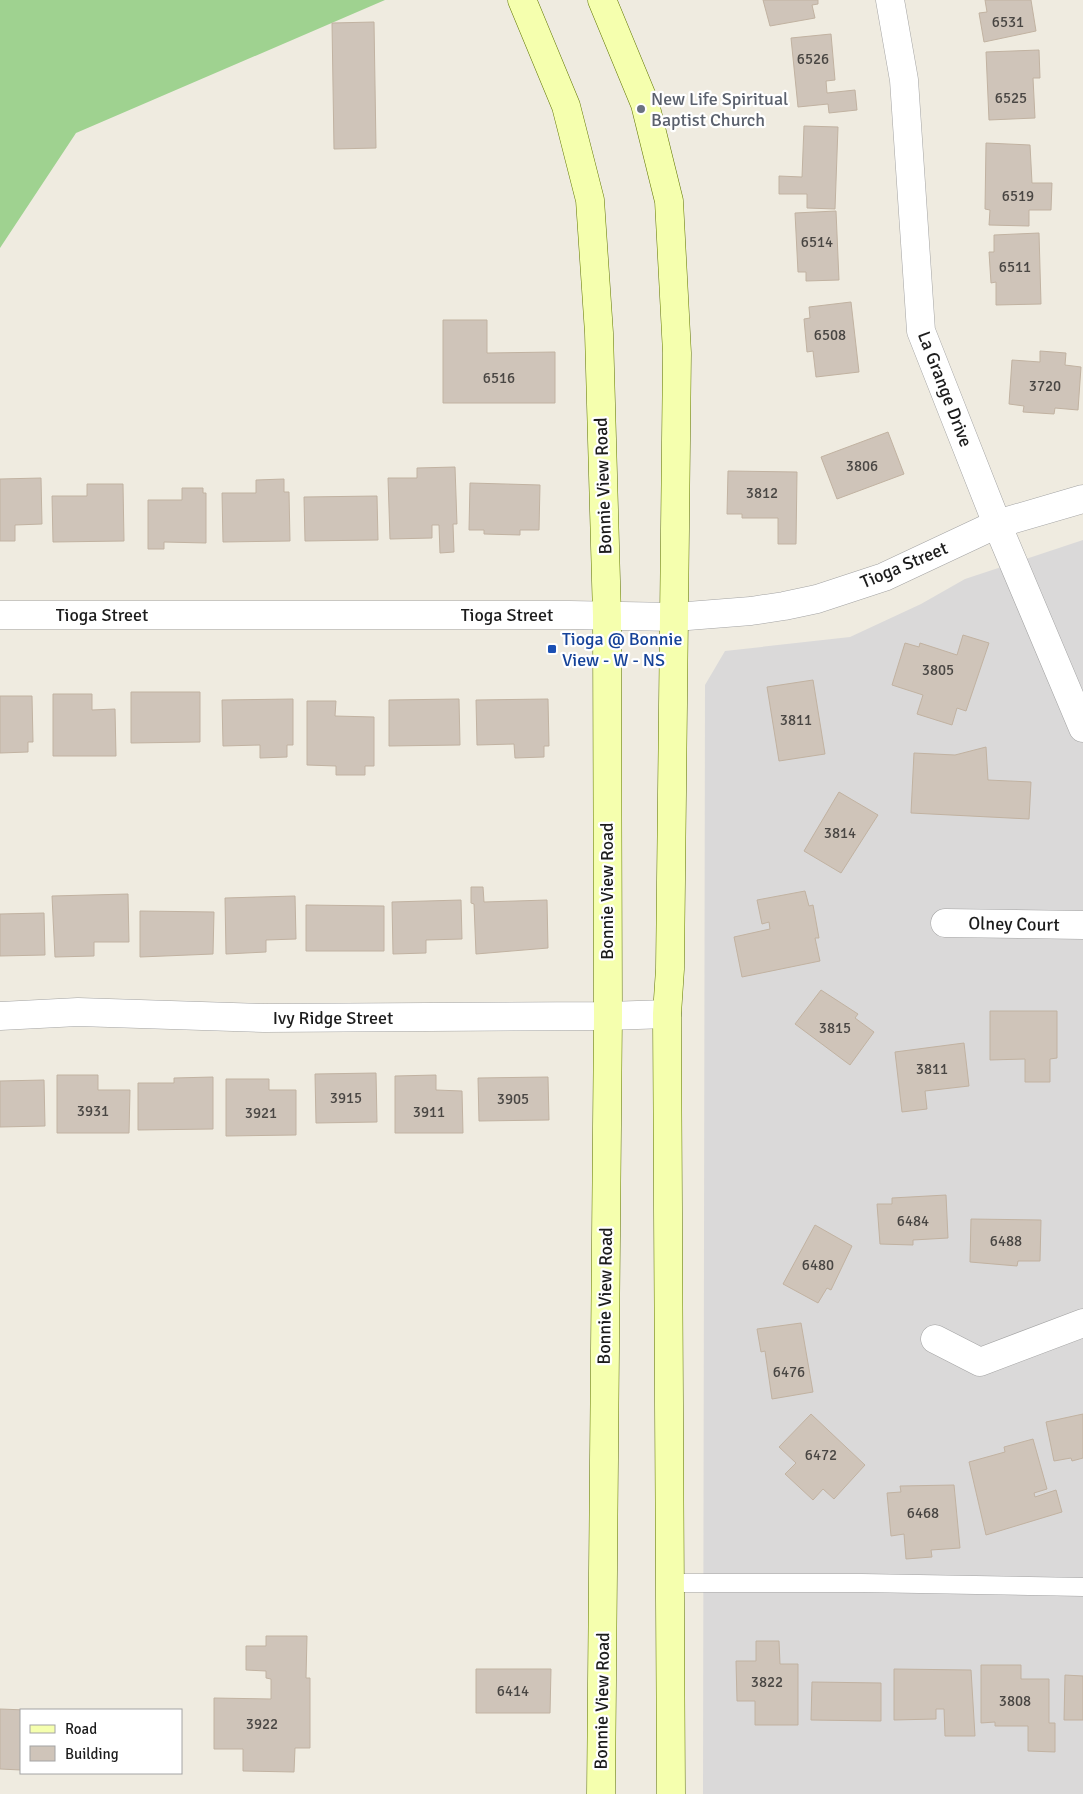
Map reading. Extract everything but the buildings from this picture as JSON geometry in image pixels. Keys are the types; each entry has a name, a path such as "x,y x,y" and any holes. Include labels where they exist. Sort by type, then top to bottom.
{"main road":[{"name":"Bonnie View Road","path":"522,0 566,106 590,200 599,333 607,616 608,1016 601,1794"},
{"path":"602,0 645,104 669,202 677,354 670,959 667,1014 671,1794"}],"street":[{"name":"La Grange Drive","path":"890,0 904,80 921,330 997,524 1083,728"},
{"name":"Tioga Street","path":"0,615 570,615 675,617 750,610 784,606 816,599 884,577 997,524 1083,499"},
{"name":"Olney Court","path":"945,923 1083,925"},
{"name":"Ivy Ridge Street","path":"0,1016 78,1012 264,1018 667,1014"},
{"path":"935,1339 980,1362 1083,1323"}],"lane":[{"path":"670,1583 862,1583 1083,1587"}],"shaded area":[{"path":"1083,540 1083,1794 703,1794 705,685 725,651 850,637 921,604 965,579"}],"green space":[{"path":"0,0 385,0 76,133 0,248"}],"place":[{"name":"New Life Spiritual Baptist Church","path":"641,109"},
{"name":"Tioga @ Bonnie View - W - NS","path":"552,649"}]}
